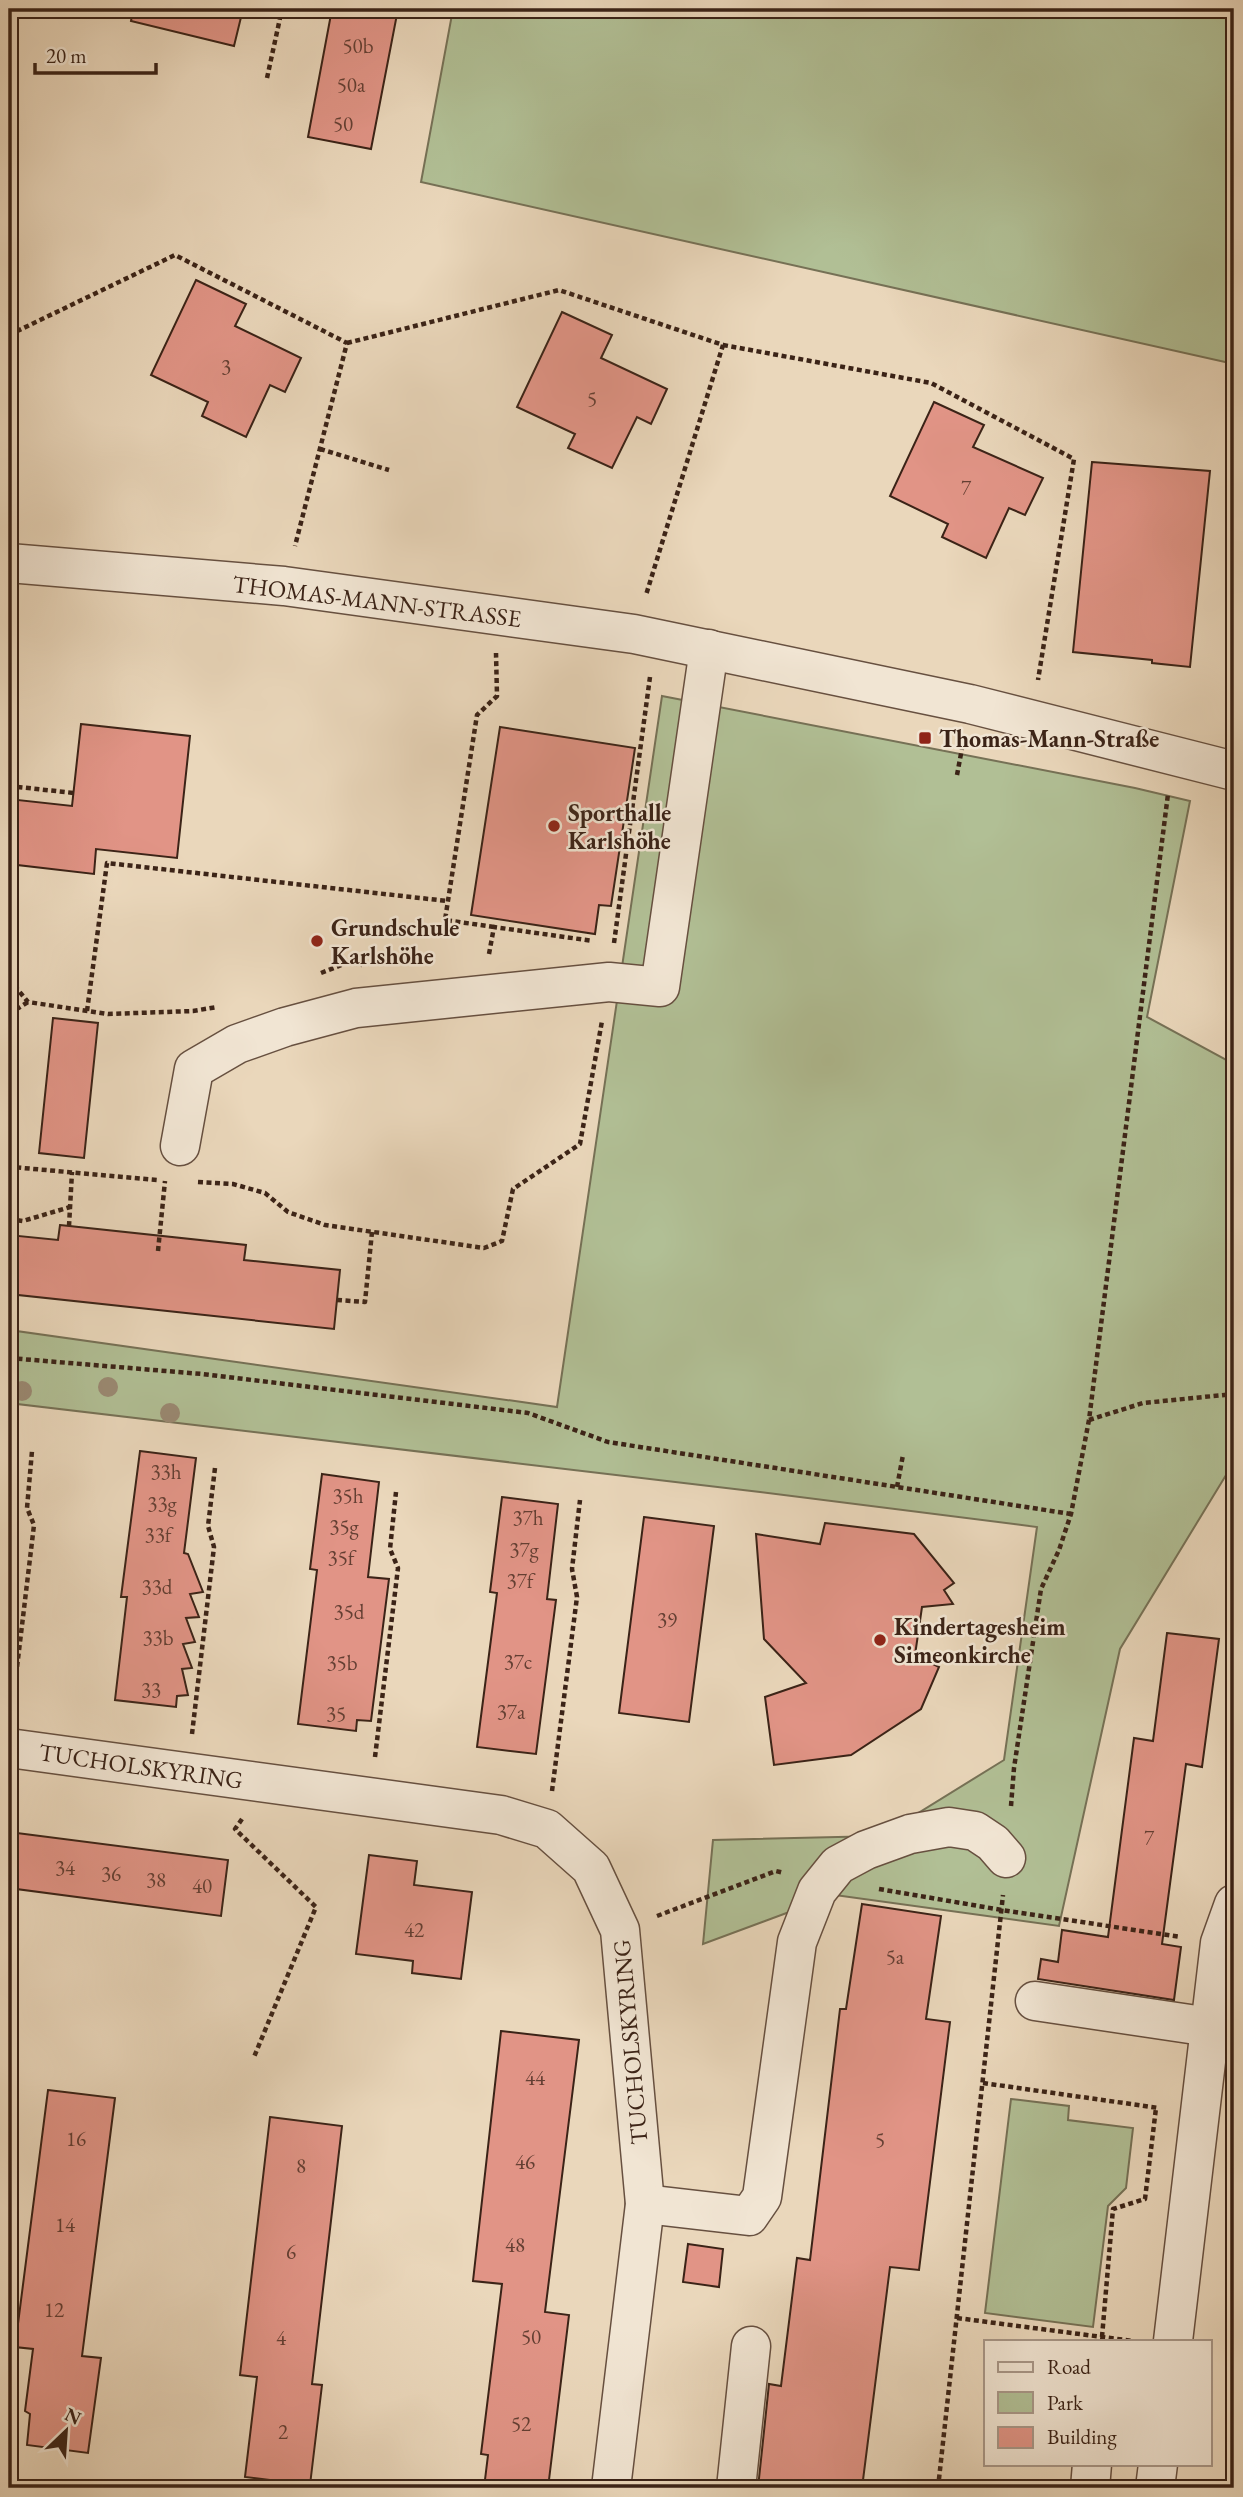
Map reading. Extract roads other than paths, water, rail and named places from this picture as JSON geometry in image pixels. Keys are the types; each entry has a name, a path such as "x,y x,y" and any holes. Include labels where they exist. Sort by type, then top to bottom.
{"street":[{"name":"THOMAS-MANN-STRASSE","path":"9,563 284,586 644,636 1032,719 1234,771"},
{"path":"180,1146 194,1069 237,1044 285,1027 356,1008 609,982 660,987 709,649"},
{"name":"TUCHOLSKYRING","path":"10,1730 187,1772 501,1815 547,1829 591,1868 621,1930 645,2204 611,2488"},
{"path":"645,2204 749,2217 762,2197 797,1942 817,1891 838,1866 866,1850 910,1834 949,1827 975,1831 993,1843 1006,1858"},
{"path":"1173,2340 1220,1943 1234,1904"},
{"path":"1035,2001 1210,2027"},
{"path":"736,2488 751,2346"},
{"path":"1090,2488 1092,2466"},
{"path":"1155,2488 1158,2466"}],"place":[{"name":"Thomas-Mann-Straße","path":"925,738"},
{"name":"Sporthalle Karlshöhe","path":"554,826"},
{"name":"Grundschule Karlshöhe","path":"317,941"},
{"name":"Kindertagesheim Simeonkirche","path":"880,1640"}]}
